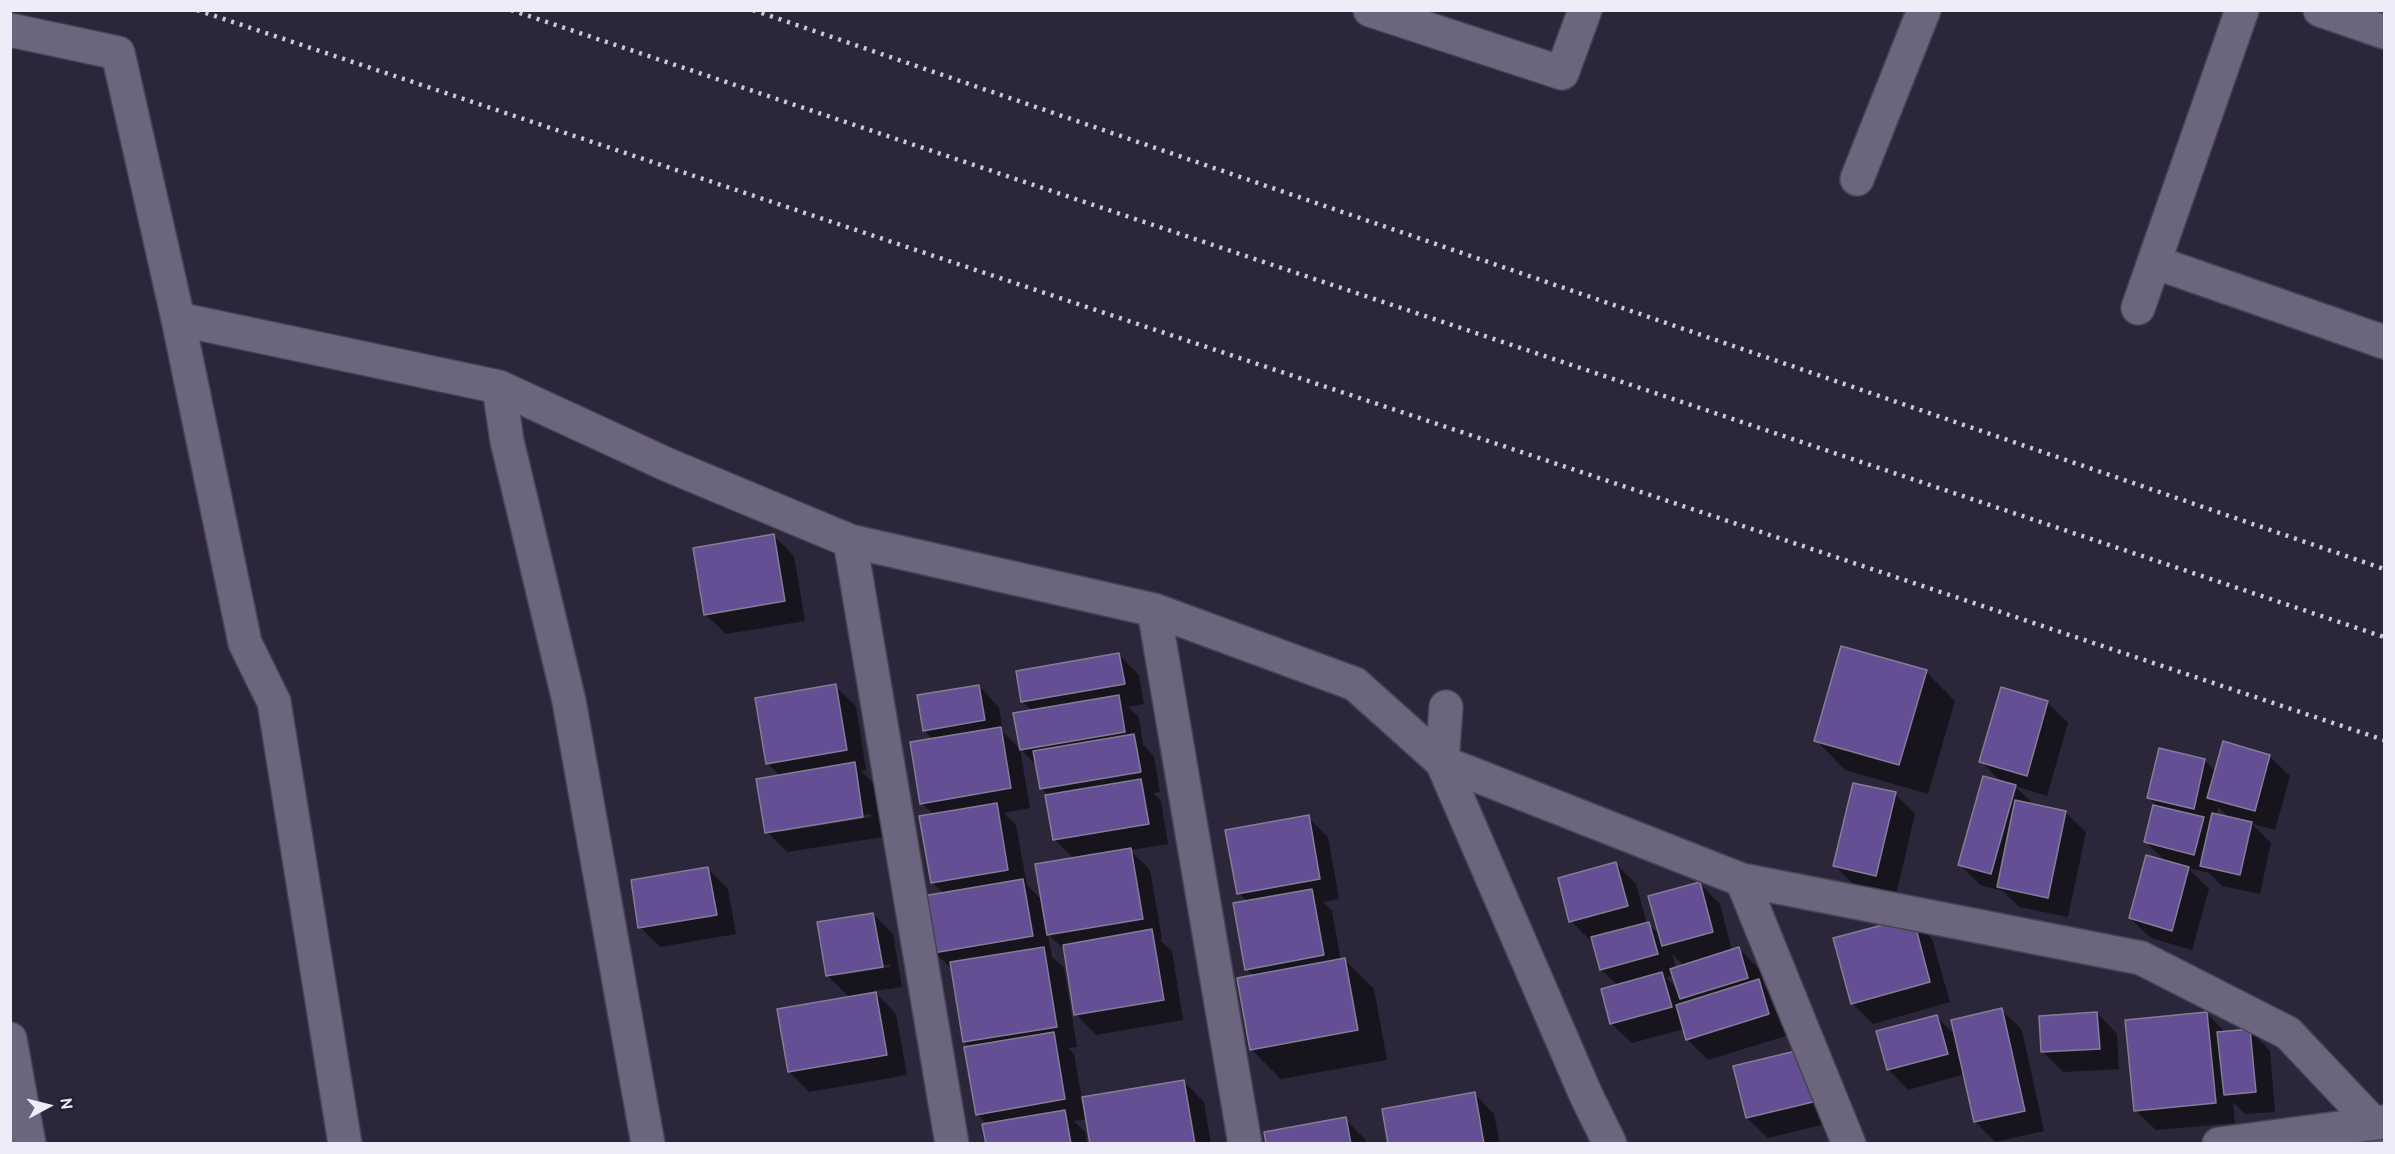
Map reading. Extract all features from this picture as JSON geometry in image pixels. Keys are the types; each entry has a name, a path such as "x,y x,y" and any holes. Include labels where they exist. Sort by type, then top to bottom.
{"street":[{"path":"1370,10 1562,73 1585,10"},
{"path":"1857,180 1924,10"},
{"path":"2138,308 2242,10"},
{"path":"2320,10 2385,32"},
{"path":"10,30 118,53 178,319 245,643 274,702 345,1143"},
{"path":"2154,262 2385,342"},
{"path":"178,319 499,387 668,465 850,541 1154,610 1354,684 1442,762 1742,880 2141,958 2288,1033 2379,1123"},
{"path":"499,387 507,441 569,701 648,1143"},
{"path":"850,541 952,1143"},
{"path":"1154,610 1245,1143"},
{"path":"1446,707 1442,762 1582,1084 1610,1143"},
{"path":"1742,880 1849,1143"},
{"path":"10,1039 29,1143"},
{"path":"2220,1143 2379,1123"}],"building":[{"path":"774,534 785,601 704,615 693,548"},
{"path":"1841,646 1927,670 1899,765 1814,741"},
{"path":"1119,653 1125,684 1021,702 1016,671"},
{"path":"836,684 847,750 766,764 755,698"},
{"path":"979,685 985,720 923,731 917,695"},
{"path":"2001,687 2048,701 2027,776 1979,762"},
{"path":"1119,695 1125,732 1020,750 1013,713"},
{"path":"1001,727 1011,788 920,804 910,742"},
{"path":"1134,734 1141,772 1040,789 1033,751"},
{"path":"2223,741 2270,755 2255,811 2207,798"},
{"path":"2159,748 2205,759 2194,809 2147,798"},
{"path":"855,762 863,817 765,833 756,779"},
{"path":"1983,776 2016,785 1991,874 1958,865"},
{"path":"1141,779 1149,824 1053,840 1045,795"},
{"path":"1853,783 1896,792 1876,876 1833,866"},
{"path":"2015,800 2066,811 2048,898 1997,887"},
{"path":"997,803 1008,870 931,883 919,816"},
{"path":"2153,805 2204,817 2194,855 2144,842"},
{"path":"2212,813 2252,822 2240,875 2200,866"},
{"path":"1309,815 1320,879 1237,894 1225,830"},
{"path":"1131,848 1143,919 1047,935 1035,864"},
{"path":"2146,855 2189,867 2172,931 2129,918"},
{"path":"1616,862 1628,906 1569,922 1558,878"},
{"path":"708,867 717,915 638,928 631,880"},
{"path":"1023,879 1033,936 933,953 923,896"},
{"path":"1700,882 1713,932 1662,946 1648,896"},
{"path":"1312,889 1324,955 1245,970 1233,903"},
{"path":"873,913 883,967 826,976 817,922"},
{"path":"1913,917 1930,982 1851,1004 1833,938"},
{"path":"1649,922 1658,954 1600,970 1591,937"},
{"path":"1152,929 1164,1000 1074,1015 1063,945"},
{"path":"1044,947 1057,1027 963,1042 950,962"},
{"path":"1739,947 1748,978 1680,999 1670,969"},
{"path":"1345,958 1358,1030 1250,1050 1237,978"},
{"path":"1662,972 1672,1007 1610,1024 1601,989"},
{"path":"1759,979 1769,1014 1686,1040 1676,1005"},
{"path":"876,992 887,1055 788,1072 777,1009"},
{"path":"2002,1008 2025,1111 1974,1122 1951,1020"},
{"path":"2097,1012 2100,1049 2041,1052 2039,1016"},
{"path":"2207,1012 2216,1103 2134,1111 2125,1020"},
{"path":"1937,1015 1948,1054 1887,1070 1876,1031"},
{"path":"2250,1029 2256,1092 2224,1095 2217,1032"},
{"path":"1054,1032 1065,1099 976,1115 964,1047"},
{"path":"1804,1049 1817,1101 1746,1118 1733,1066"},
{"path":"1184,1080 1195,1144 1090,1144 1082,1097"},
{"path":"1475,1092 1484,1144 1388,1144 1382,1109"},
{"path":"1065,1110 1071,1144 986,1144 982,1124"},
{"path":"1346,1117 1351,1144 1266,1144 1264,1132"},
{"path":"2384,1133 2384,1144 2308,1144"}],"railway":[{"path":"197,10 2384,740"},
{"path":"511,10 2384,637"},
{"path":"753,10 2384,569"}]}
